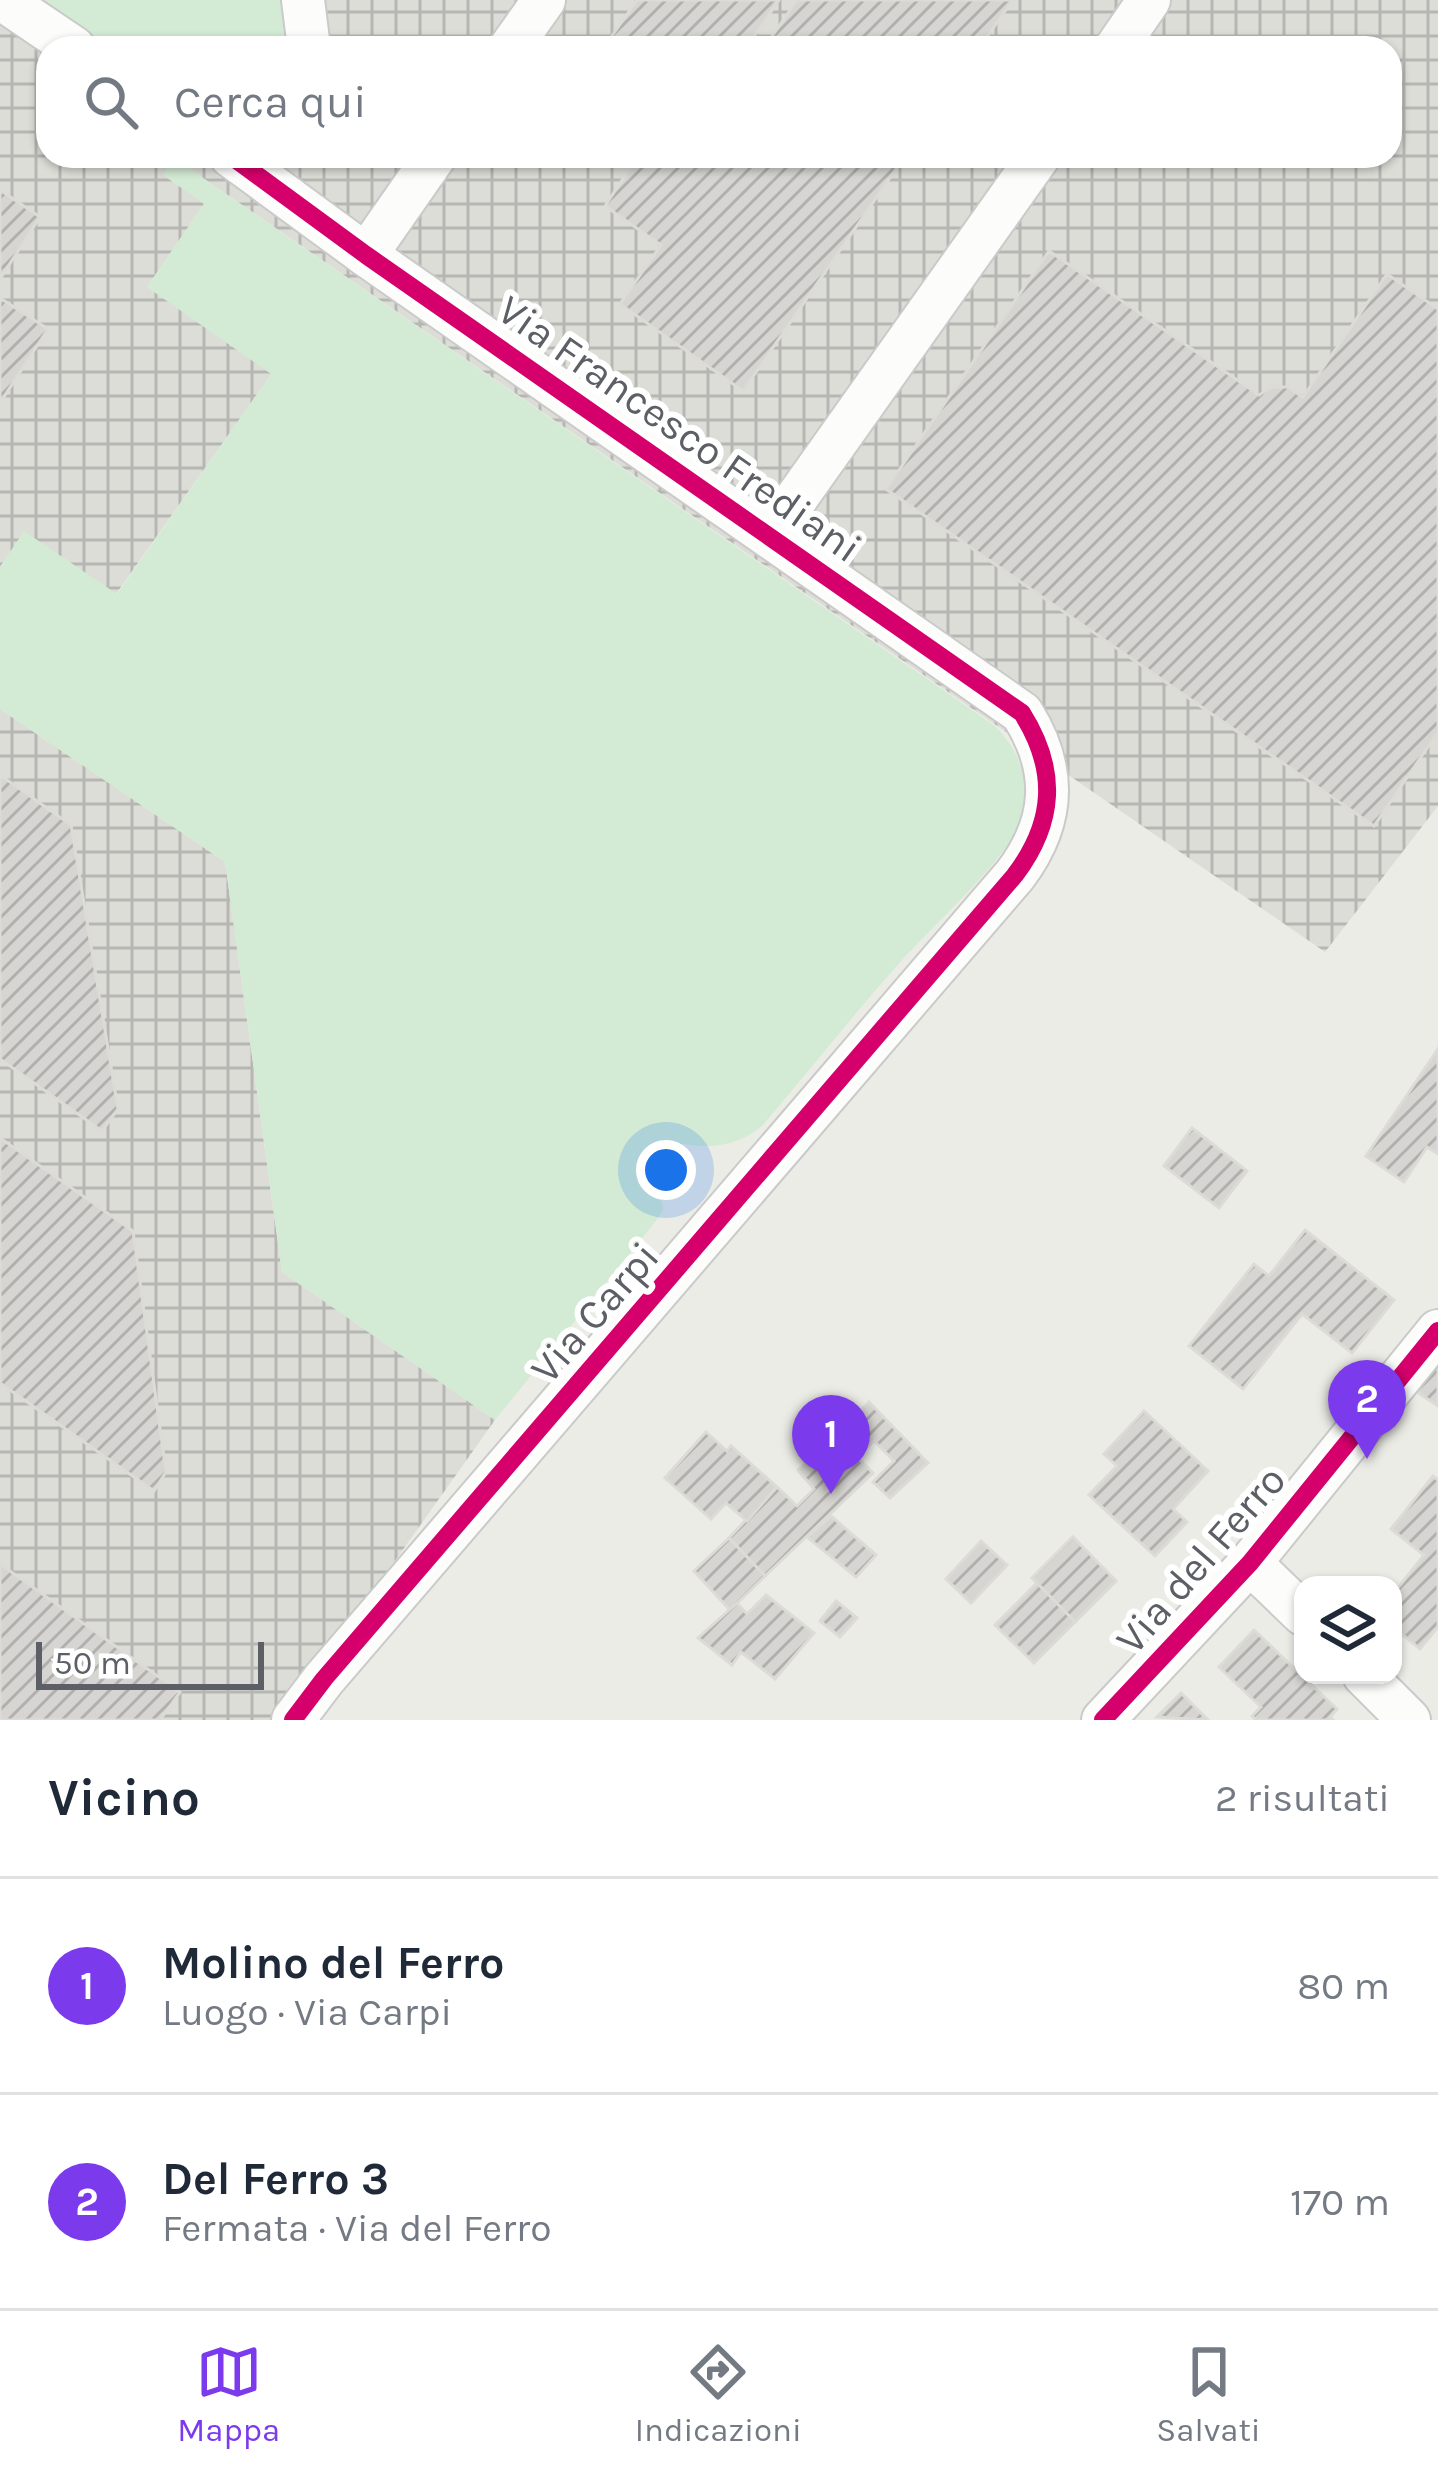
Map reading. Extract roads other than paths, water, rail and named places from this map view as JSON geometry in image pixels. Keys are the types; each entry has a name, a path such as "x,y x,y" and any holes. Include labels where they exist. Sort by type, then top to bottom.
{"street":[{"path":"3,0 56,36"},
{"path":"303,0 308,36"},
{"path":"518,36 544,0"},
{"path":"1130,36 1149,0"},
{"name":"Via Francesco Frediani","path":"255,168 366,255 1022,712 1046,769"},
{"path":"366,255 427,168"},
{"path":"772,534 1031,168"},
{"name":"Via Carpi","path":"293,1720 1015,875 1044,825 1046,769"},
{"name":"Via del Ferro","path":"1103,1720 1250,1563 1438,1331"},
{"name":"Via del Ferro","path":"1250,1563 1294,1605"},
{"path":"1373,1684 1409,1720"}],"place":[{"name":"Del Ferro 3","path":"1367,1459"},
{"name":"Molino del Ferro","path":"831,1494"}]}
